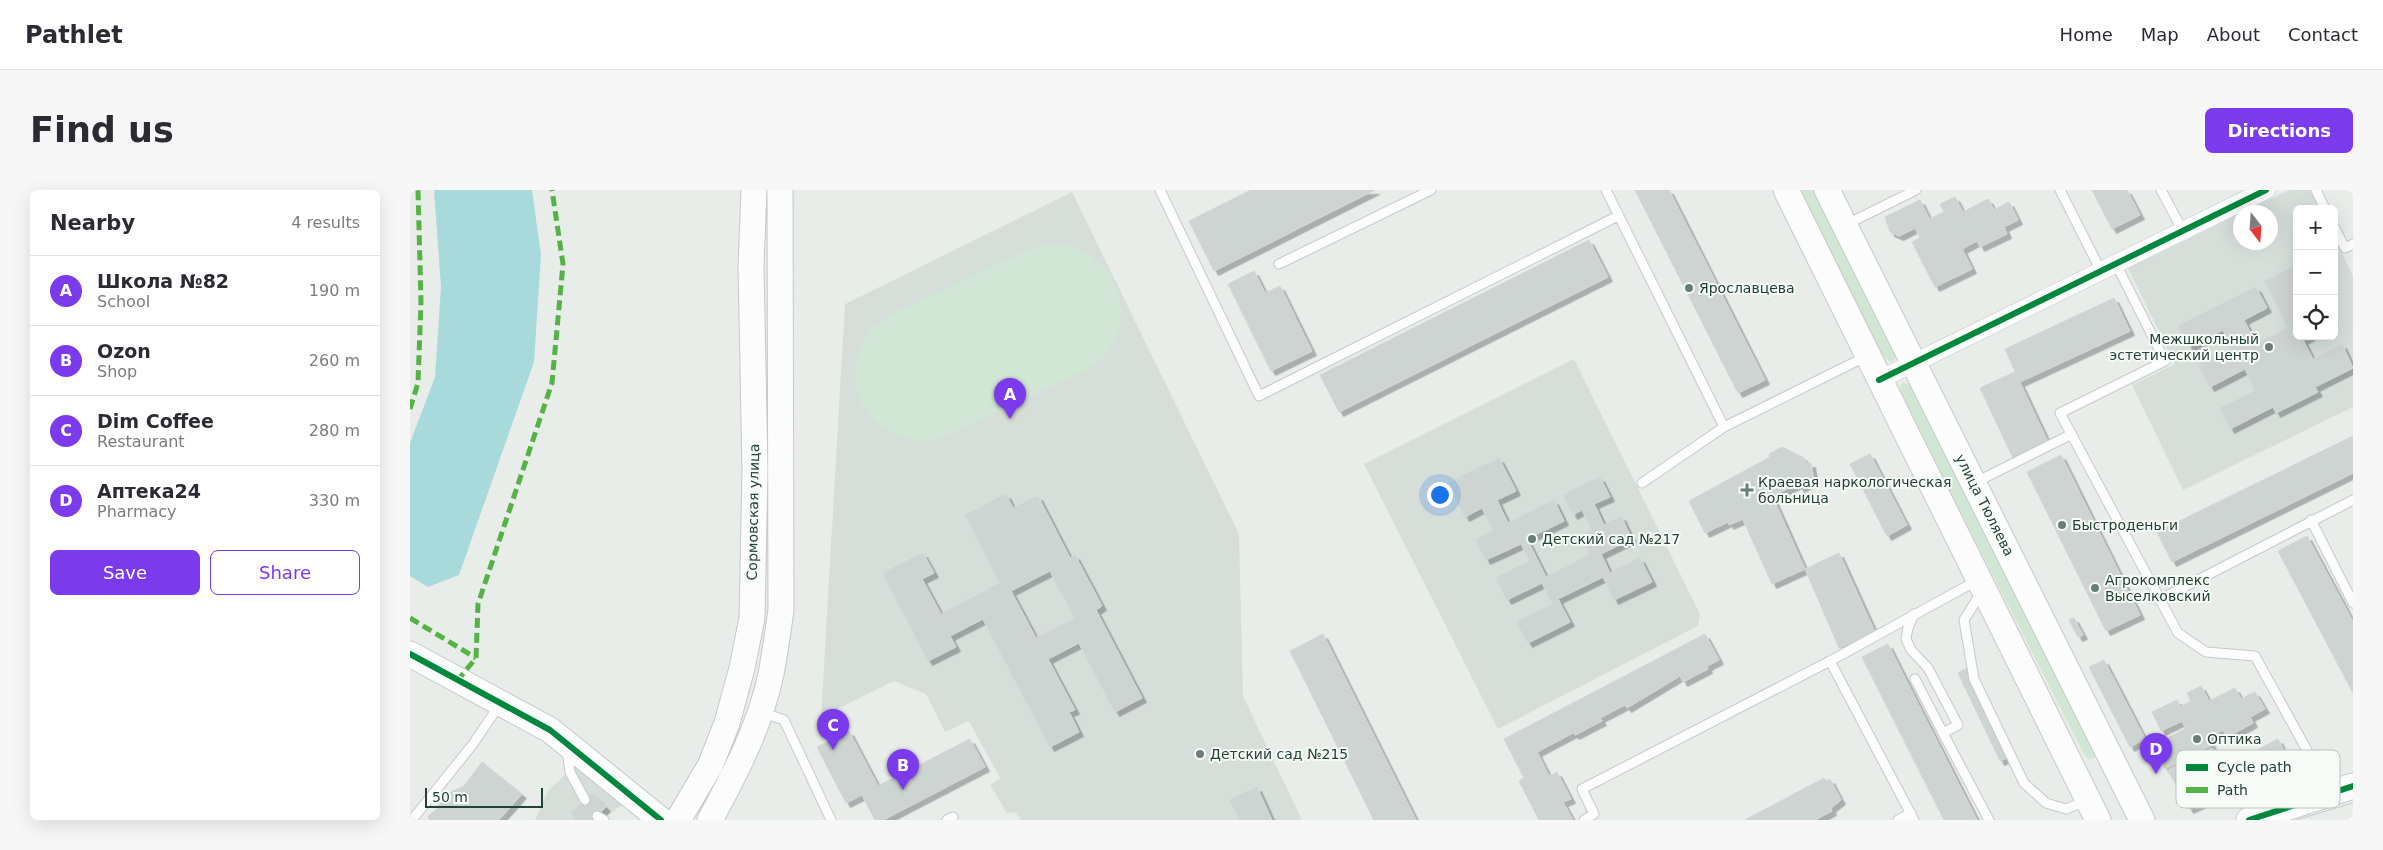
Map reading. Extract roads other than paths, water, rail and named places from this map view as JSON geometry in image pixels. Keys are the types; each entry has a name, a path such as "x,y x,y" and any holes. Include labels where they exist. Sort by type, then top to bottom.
{"main road":[{"name":"Сормовская улица","path":"678,820 710,766 727,723 742,668 752,618 755,470 751,266 754,190"},
{"name":"Сормовская улица","path":"710,820 735,774 759,712 771,676 782,610 780,190"},
{"path":"1786,190 2094,810 2124,783"},
{"name":"улица Тюляева","path":"1827,190 2142,820"},
{"path":"410,654 550,730 661,820"},
{"path":"2249,820 2286,808"}],"street":[{"path":"1879,380 2266,190"}],"lane":[{"path":"1160,190 1259,396 1618,216"},
{"path":"1279,264 1431,190"},
{"path":"1606,190 1724,426"},
{"path":"1844,225 1916,190"},
{"path":"2060,190 2165,361 2060,413 2178,633 2206,652 2255,656 2316,750"},
{"path":"2161,190 2183,231"},
{"path":"2316,190 2323,205"},
{"path":"2338,235 2345,248 2353,244"},
{"path":"1642,483 1724,426 1868,356"},
{"path":"1974,484 2072,434"},
{"path":"2159,600 2353,500"},
{"path":"2312,520 2353,603"},
{"path":"1584,820 1594,814 1582,789 1830,661 1914,614 1982,584"},
{"path":"1982,584 1964,620 1974,679 2024,783 2046,803 2066,809 2094,810"},
{"path":"1914,614 1908,628 1906,639 1908,645 1928,668 1958,725 1944,733"},
{"path":"1830,661 1912,817 1898,820"},
{"path":"1915,679 1988,820"},
{"path":"412,820 473,744 500,704"},
{"path":"759,712 784,720 831,820"},
{"path":"567,743 570,772 585,800"}],"water":[{"path":"434,190 532,190 541,255 534,362 459,575 428,587 410,576 410,443 435,377 441,287"}],"tram line":[{"path":"2340,807 2353,803"},
{"path":"2296,820 2336,808"}],"place":[{"name":"Ярославцева","path":"1689,288"},
{"name":"Межшкольный эстетический центр","path":"2269,347"},
{"name":"Школа №82","path":"1010,419"},
{"name":"Краевая наркологическая больница","path":"1747,490"},
{"name":"Быстроденьги","path":"2062,525"},
{"name":"Детский сад №217","path":"1532,539"},
{"name":"Агрокомплекс Выселковский","path":"2095,588"},
{"name":"Оптика","path":"2197,739"},
{"name":"Dim Coffee","path":"833,750"},
{"name":"Детский сад №215","path":"1200,754"},
{"name":"Аптека24","path":"2156,774"},
{"name":"Ozon","path":"903,790"}]}
